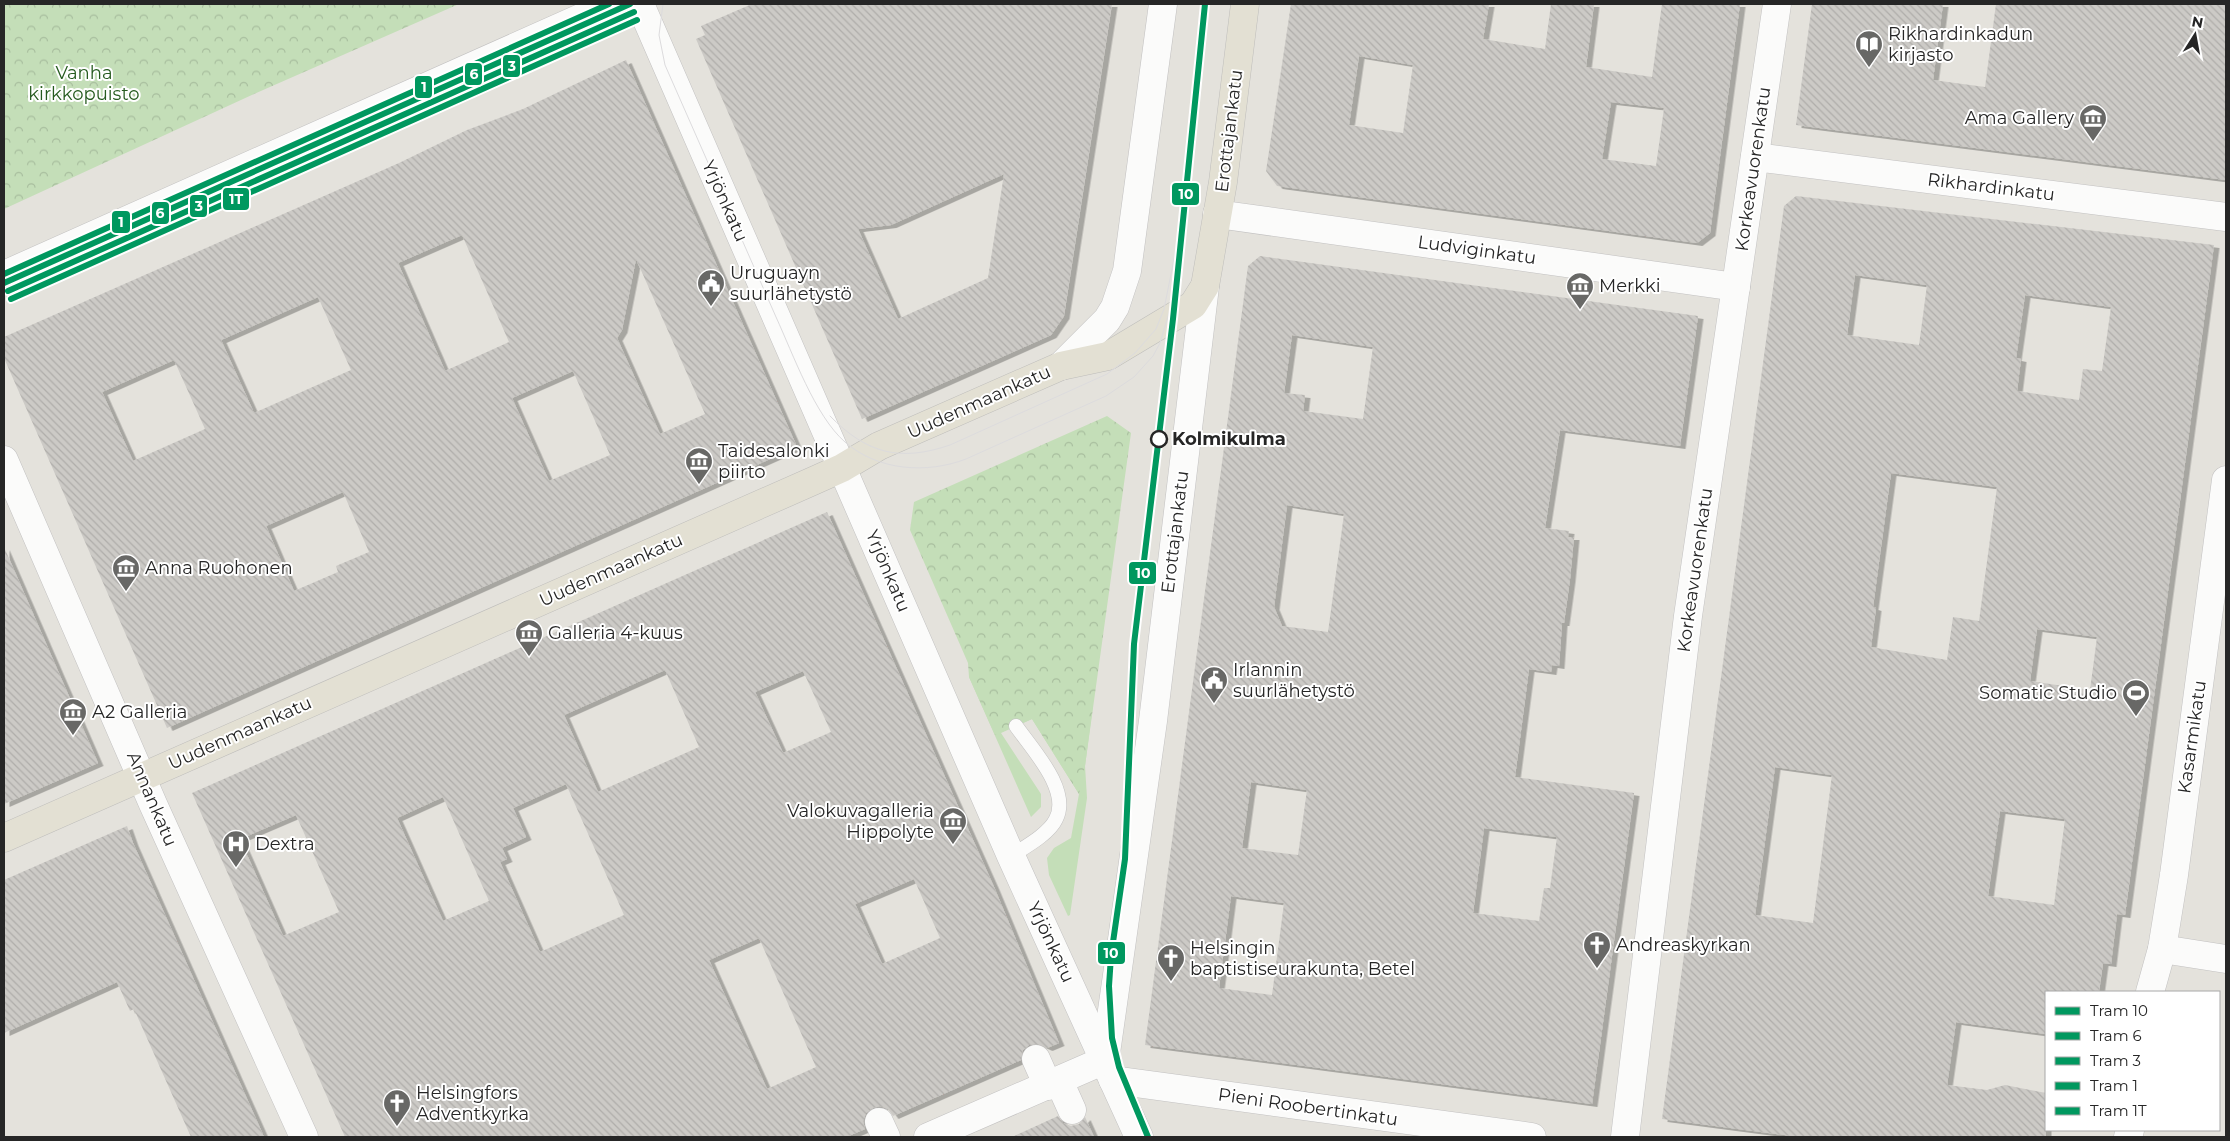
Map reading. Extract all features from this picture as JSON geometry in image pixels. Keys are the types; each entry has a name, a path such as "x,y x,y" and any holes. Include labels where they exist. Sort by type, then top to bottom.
{"main road":[{"name":"Erottajankatu","path":"1205,286 1217,214 1245,4"},
{"name":"Uudenmaankatu","path":"4,838 842,468 887,442 1061,366 1108,356 1186,311 1198,299 1205,286"}],"street":[{"path":"4,275 612,4"},
{"name":"Yrjönkatu","path":"640,4 1011,856 1081,1076 1139,1137"},
{"path":"1061,366 1107,320 1115,307 1122,286 1136,206 1163,4"},
{"name":"Korkeavuorenkatu","path":"1625,1137 1687,625 1777,4"},
{"name":"Rikhardinkatu","path":"1755,157 2226,217"},
{"name":"Ludviginkatu","path":"1217,214 1736,287"},
{"name":"Erottajankatu","path":"1081,1076 1153,721 1205,286"},
{"name":"Annankatu","path":"4,460 142,778 304,1137"},
{"name":"Kasarmikatu","path":"2150,991 2162,950 2226,492"},
{"path":"2162,950 2226,959"},
{"path":"1036,1059 1081,1076"},
{"path":"1072,1110 1081,1076"},
{"path":"935,1136 969,1129 1011,1114 1081,1076"},
{"name":"Pieni Roobertinkatu","path":"1081,1076 1532,1137"}],"lane":[{"path":"1011,856 1035,840 1056,819 1059,804 1058,788 1016,726"}],"green space":[{"name":"Vanha kirkkopuisto","path":"4,4 459,4 254,94 4,209"},
{"name":"Kolmikulma","path":"1107,416 1131,433 1085,766 1079,794 1032,719 995,735 969,677 968,663 910,530 914,502"},
{"path":"979,673 1093,705 1085,766 1087,798 1070,915 1068,916 1049,875 1047,858 1054,848 1071,838 1079,794 1032,719 1001,733 1041,794 1041,807 1031,817 969,677"}],"building":[{"path":"752,4 1112,4 1064,316 1051,335 862,419 696,39 705,35 701,26","holes":["1004,174 988,278 898,319 858,229 891,225"]},
{"path":"1291,4 1489,4 1483,39 1545,49 1551,4 1594,4 1586,67 1652,77 1662,4 1740,4 1710,233 1697,243 1277,186 1266,171","holes":["1359,56 1413,65 1403,133 1349,125","1611,102 1664,108 1656,166 1602,159"]},
{"path":"1812,4 1943,4 1933,80 1985,87 1996,4 2226,4 2226,180 1796,125"},
{"path":"626,60 797,447 167,728 4,358 4,337 399,163 467,130 523,109","holes":["462,235 509,342 445,371 398,263","636,259 705,414 660,434 617,338 622,330","318,297 351,370 254,413 221,340","174,360 205,429 133,461 102,392","573,371 610,455 549,481 512,398","343,492 369,552 336,566 338,572 294,591 266,526"]},
{"path":"1796,196 2214,245 2125,915 2117,914 2111,964 2103,963 2099,991 2045,991 2045,1034 1956,1022 1947,1085 1987,1090 2005,1085 2045,1093 2046,1137 1800,1137 1662,1119 1784,206","holes":["1855,275 1927,285 1919,345 1847,335","2025,295 2111,307 2102,371 2083,369 2079,400 2017,391 2021,359 2016,358","1891,473 1997,487 1979,621 1953,617 1947,660 1871,647 1876,608 1873,607","2037,629 2097,637 2090,690 2030,681","1775,767 1832,775 1813,923 1755,915","2000,811 2065,819 2054,905 1988,896"]},
{"path":"1260,256 1698,316 1680,446 1560,430 1545,528 1569,531 1568,537 1574,537 1570,579 1564,623 1562,623 1559,666 1552,665 1551,672 1529,669 1515,777 1634,793 1592,1104 1145,1045 1248,266","holes":["1292,335 1373,347 1363,419 1303,411 1305,395 1284,393","1287,505 1344,514 1328,632 1282,626 1274,607","1251,782 1307,790 1298,855 1242,848","1484,828 1557,837 1550,888 1544,888 1539,921 1473,913","1231,896 1284,903 1272,995 1219,988"]},
{"path":"827,512 994,887 1059,1043 1047,1048 1038,1044 1029,1045 1023,1050 1021,1060 893,1116 888,1109 880,1106 873,1108 866,1113 863,1121 865,1129 846,1137 345,1137 192,793","holes":["665,670 699,747 598,792 564,715","803,671 831,732 783,753 755,692","566,784 624,915 540,952 500,862 507,859 502,848 526,837 513,808","443,797 489,901 443,921 397,818","296,815 339,912 283,936 240,839","914,879 940,938 882,964 855,904","759,938 816,1067 767,1089 709,960"]},
{"path":"4,547 98,763 4,804"},
{"path":"127,826 264,1137 191,1137 134,1009 130,1011 117,982 4,1033 4,880"},
{"path":"1058,1116 1063,1123 1071,1126 1079,1124 1085,1117 1094,1137 1012,1137"}],"tram line":[{"name":"1","path":"4,274 609,4"},
{"name":"6","path":"4,283 630,4"},
{"path":"663,4 659,35 665,65 814,401 834,431 858,452 872,459 903,467 919,468 951,464 1106,396 1134,377 1153,356 1160,343 1174,296"},
{"name":"10","path":"1148,1137 1119,1067 1112,1038 1109,986 1111,956 1125,859 1134,644 1173,319 1205,4"},
{"name":"3","path":"8,291 634,12"},
{"name":"1T","path":"11,299 637,20"},
{"path":"830,416 857,439 871,446 885,451 915,453 950,445 1107,374 1135,353 1156,329 1164,309 1184,209"}],"place":[{"name":"Rikhardinkadun kirjasto","path":"1869,68"},
{"name":"Ama Gallery","path":"2093,142"},
{"name":"Uruguayn suurlähetystö","path":"711,307"},
{"name":"Merkki","path":"1580,310"},
{"name":"Kolmikulma","path":"1159,439"},
{"name":"Taidesalonki piirto","path":"699,485"},
{"name":"Anna Ruohonen","path":"126,592"},
{"name":"Galleria 4-kuus","path":"529,657"},
{"name":"Irlannin suurlähetystö","path":"1214,704"},
{"name":"Somatic Studio","path":"2136,717"},
{"name":"A2 Galleria","path":"73,736"},
{"name":"Valokuvagalleria Hippolyte","path":"953,845"},
{"name":"Dextra","path":"236,868"},
{"name":"Andreaskyrkan","path":"1597,969"},
{"name":"Helsingin baptistiseurakunta, Betel","path":"1171,982"},
{"name":"Helsingfors Adventkyrka","path":"397,1127"}]}
